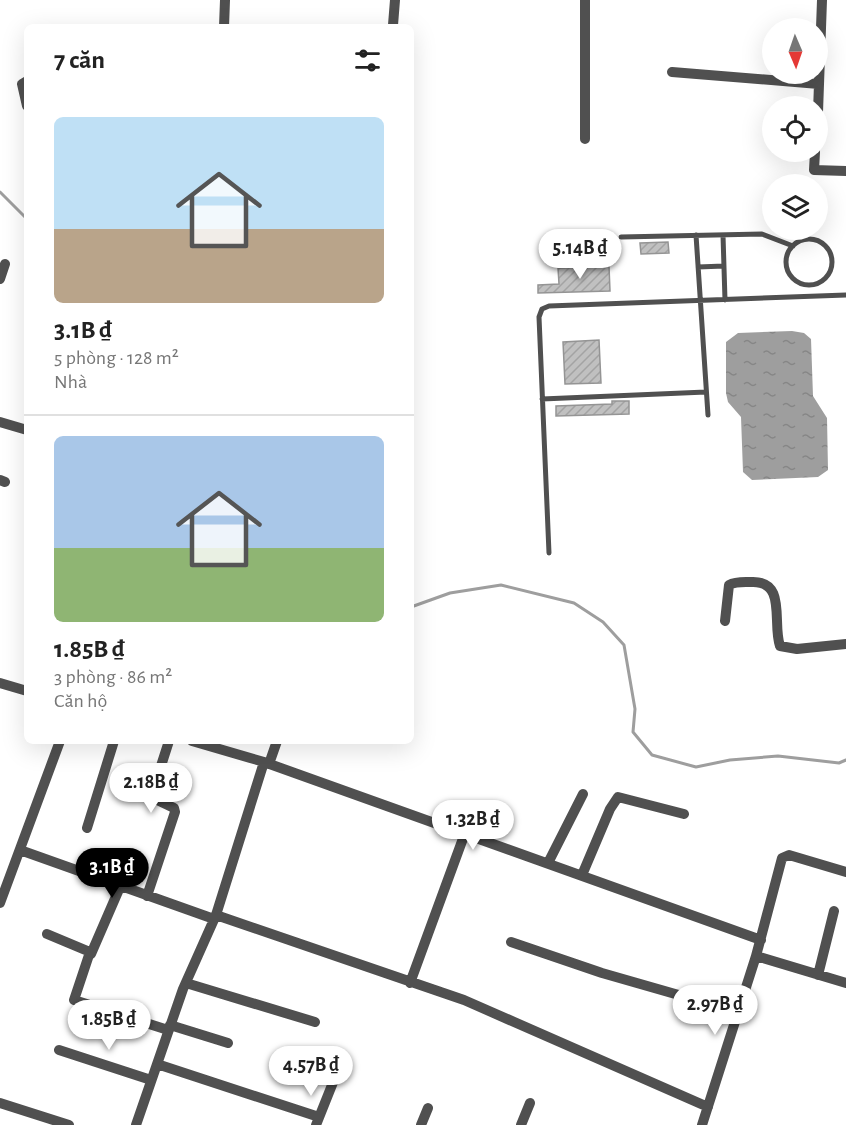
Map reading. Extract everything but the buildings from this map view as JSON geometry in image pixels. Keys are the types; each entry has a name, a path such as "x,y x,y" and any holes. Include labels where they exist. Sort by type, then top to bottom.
{"street":[{"path":"224,24 225,0"},
{"path":"393,24 395,0"},
{"path":"585,0 585,139"},
{"path":"821,18 822,0"},
{"path":"672,72 762,79"},
{"path":"819,84 819,96"},
{"path":"814,162 814,170 846,171"},
{"path":"0,279 5,264"},
{"path":"0,422 24,429"},
{"path":"725,621 729,585 760,582 768,586 777,597 777,636 780,646 797,650 846,644"},
{"path":"0,683 24,690"},
{"path":"1,896 59,744"},
{"path":"87,828 113,744"},
{"path":"147,896 175,813 174,808 151,797 168,744"},
{"path":"202,744 266,763 761,940"},
{"path":"136,1125 186,983 215,917 266,763 276,744"},
{"path":"548,863 583,794"},
{"path":"582,875 610,809 618,797 684,814"},
{"path":"410,983 465,833"},
{"path":"20,850 120,887 464,1000 708,1107"},
{"path":"702,1125 761,940 782,858 785,856 846,872"},
{"path":"120,887 74,1000 228,1043"},
{"path":"818,975 834,911"},
{"path":"47,934 91,954"},
{"path":"511,942 602,973 738,1012"},
{"path":"756,956 846,983"},
{"path":"186,983 315,1022"},
{"path":"59,1050 151,1080"},
{"path":"157,1064 318,1121 334,1080"},
{"path":"0,1103 69,1125"},
{"path":"521,1125 530,1103"},
{"path":"421,1125 428,1108"}],"lane":[{"path":"621,237 762,234 792,246"},
{"path":"723,235 725,300"},
{"path":"696,236 708,415"},
{"path":"813,239 826,247 830,253 831,268 822,280 808,284 801,283 789,273 786,259 792,246 799,241 813,239"},
{"path":"698,267 724,266"},
{"path":"808,284 809,297"},
{"path":"549,554 539,317 542,309 549,306 846,295"},
{"path":"542,399 706,392"}],"water":[{"path":"792,331 804,333 811,339 813,396 827,418 828,470 818,477 752,480 743,472 741,417 728,402 726,393 726,342 738,333"}],"waterway":[{"path":"0,192 24,216"},
{"path":"414,606 450,593 501,585 574,603 603,622 624,645 635,709 633,732 652,755 696,767 730,760 778,756 839,763 846,760"}]}
